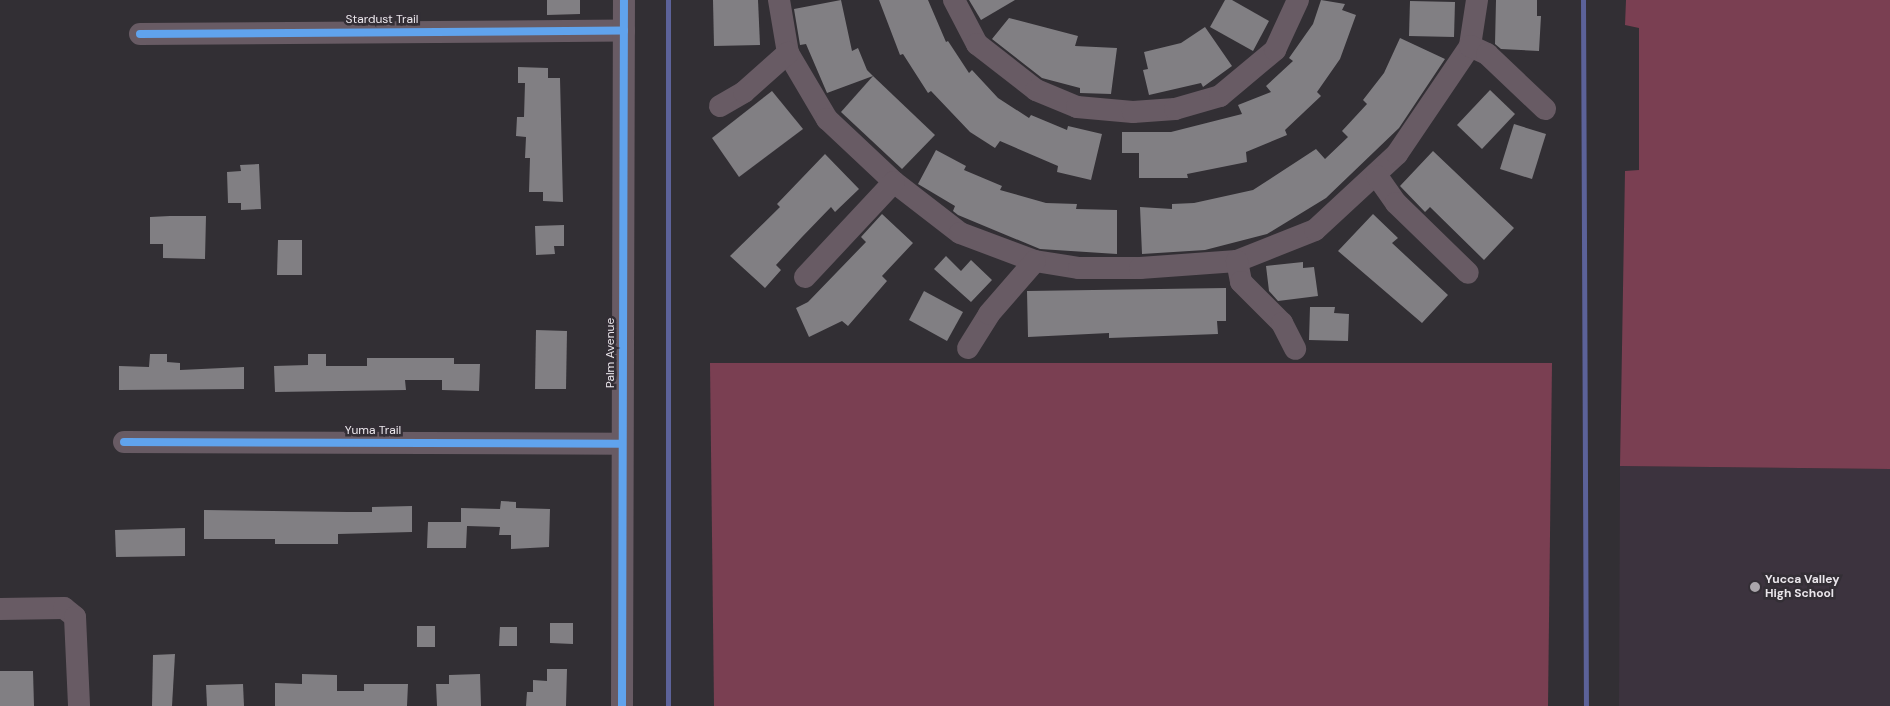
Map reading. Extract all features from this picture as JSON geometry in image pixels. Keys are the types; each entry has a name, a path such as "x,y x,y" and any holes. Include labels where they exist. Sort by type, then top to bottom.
{"street":[{"name":"Palm Avenue","path":"622,706 624,0"},
{"path":"779,0 788,52 827,119 894,182 960,233 1035,261 1079,268 1140,268 1237,261 1315,230 1377,176 1397,154 1470,46 1477,0"},
{"path":"954,0 977,44 1036,90 1078,107 1134,112 1175,109 1220,96 1275,50 1298,0"},
{"name":"Stardust Trail","path":"140,34 624,31"},
{"path":"1470,46 1487,54 1545,109"},
{"path":"720,106 744,92 788,52"},
{"path":"1377,176 1396,203 1468,273"},
{"path":"805,277 894,182"},
{"path":"968,348 989,314 1035,261"},
{"path":"1237,261 1241,282 1282,323 1295,349"},
{"name":"Yuma Trail","path":"124,442 622,444"},
{"path":"0,609 64,608 75,617 79,706"}],"shaded area":[{"path":"1626,0 1890,0 1890,469 1620,466 1625,171 1639,170 1639,28 1625,25"},
{"path":"710,363 1552,363 1548,706 714,706"},
{"name":"Yucca Valley High School","path":"1620,466 1890,469 1890,706 1619,706"}],"building":[{"path":"547,0 580,0 580,14 547,15"},
{"path":"713,0 758,0 760,45 714,46"},
{"path":"841,0 852,51 858,48 867,70 873,76 827,93 806,44 800,45 794,9"},
{"path":"879,0 928,0 946,42 948,41 969,73 972,70 998,98 1029,118 1031,115 1067,130 1068,126 1102,134 1091,180 1057,172 1058,166 1000,141 995,148 970,132 931,91 928,93 903,54 900,55"},
{"path":"969,0 1015,0 981,20"},
{"path":"1225,0 1232,0 1269,21 1253,51 1210,27"},
{"path":"1321,0 1345,4 1342,10 1356,15 1340,59 1317,92 1321,96 1285,130 1287,135 1246,152 1247,162 1187,174 1188,178 1139,178 1139,153 1122,153 1122,132 1171,132 1242,114 1238,105 1271,92 1266,86 1293,61 1289,58 1313,24"},
{"path":"1496,0 1537,0 1537,16 1541,16 1539,51 1501,49 1495,44"},
{"path":"1410,1 1455,2 1454,37 1409,36"},
{"path":"1009,18 1078,36 1075,46 1117,48 1111,94 1080,93 1080,88 1042,78 992,39"},
{"path":"1205,27 1232,66 1203,87 1201,83 1149,95 1143,70 1148,69 1144,52 1181,43"},
{"path":"1400,38 1445,59 1399,128 1326,198 1267,234 1205,250 1142,254 1140,207 1172,209 1172,204 1194,203 1253,190 1316,149 1325,159 1348,137 1342,131 1367,104 1363,100 1384,73"},
{"path":"518,67 548,68 548,78 560,78 563,202 543,201 543,192 529,192 530,158 525,158 526,137 516,136 517,117 524,117 525,83 518,83"},
{"path":"873,76 935,135 902,169 841,112"},
{"path":"1490,90 1515,114 1482,149 1457,125"},
{"path":"772,91 803,129 739,177 712,138"},
{"path":"1514,124 1546,134 1532,179 1500,169"},
{"path":"936,150 966,166 964,170 1002,186 1000,190 1046,203 1077,204 1076,209 1117,210 1117,254 1040,249 958,215 953,211 955,206 918,184"},
{"path":"1433,151 1514,228 1484,260 1430,207 1425,212 1400,186"},
{"path":"825,154 859,189 835,212 831,207 802,237 776,265 781,270 765,288 730,256 780,207 777,204"},
{"path":"259,164 261,209 241,210 241,203 228,203 227,172 241,171 240,165"},
{"path":"882,214 913,243 882,276 887,281 848,326 842,321 809,337 796,308 808,302 866,242 861,237"},
{"path":"1373,214 1398,238 1392,243 1448,295 1422,323 1338,251"},
{"path":"206,216 205,259 163,258 163,244 150,244 150,217"},
{"path":"564,225 564,246 554,246 555,254 536,255 535,226"},
{"path":"278,240 302,240 302,275 277,275"},
{"path":"946,256 961,271 971,260 992,280 971,302 934,269"},
{"path":"1303,262 1303,268 1314,267 1318,296 1278,301 1269,291 1266,266"},
{"path":"1226,288 1226,321 1217,321 1218,334 1109,338 1109,333 1028,337 1027,291"},
{"path":"924,291 963,312 947,341 909,320"},
{"path":"1310,307 1335,307 1334,313 1349,314 1348,341 1309,340"},
{"path":"536,330 567,331 566,389 535,389"},
{"path":"150,354 167,354 167,362 180,363 180,370 244,367 244,389 119,390 119,366 149,367"},
{"path":"308,354 326,354 326,366 367,366 367,358 454,358 454,364 480,364 479,391 442,390 442,380 405,380 406,390 275,392 274,366 308,365"},
{"path":"501,501 516,502 516,508 550,509 549,547 511,549 511,535 499,535 500,527 467,526 466,548 427,548 428,522 461,522 461,508 500,509"},
{"path":"412,506 412,532 338,534 338,544 275,544 275,539 204,539 204,510 372,512 372,507"},
{"path":"185,528 185,556 116,557 115,530"},
{"path":"550,623 573,623 573,644 550,643"},
{"path":"417,626 435,626 435,647 417,647"},
{"path":"500,627 517,627 517,646 499,646"},
{"path":"175,654 172,706 152,706 153,655"},
{"path":"547,669 567,669 566,706 526,706 527,692 533,692 533,680 547,681"},
{"path":"0,671 33,671 34,706 0,706"},
{"path":"302,674 337,675 337,691 364,691 364,684 408,684 407,706 275,706 275,683 302,684"},
{"path":"480,674 481,706 437,706 436,684 449,684 449,675"},
{"path":"243,684 244,706 207,706 206,685"}],"waterway":[{"path":"668,0 668,706"},
{"path":"1583,0 1586,706"}],"cycle path":[{"path":"622,706 624,0"},
{"path":"140,34 624,31"},
{"path":"124,442 622,444"}],"place":[{"name":"Yucca Valley High School","path":"1755,587"}]}
